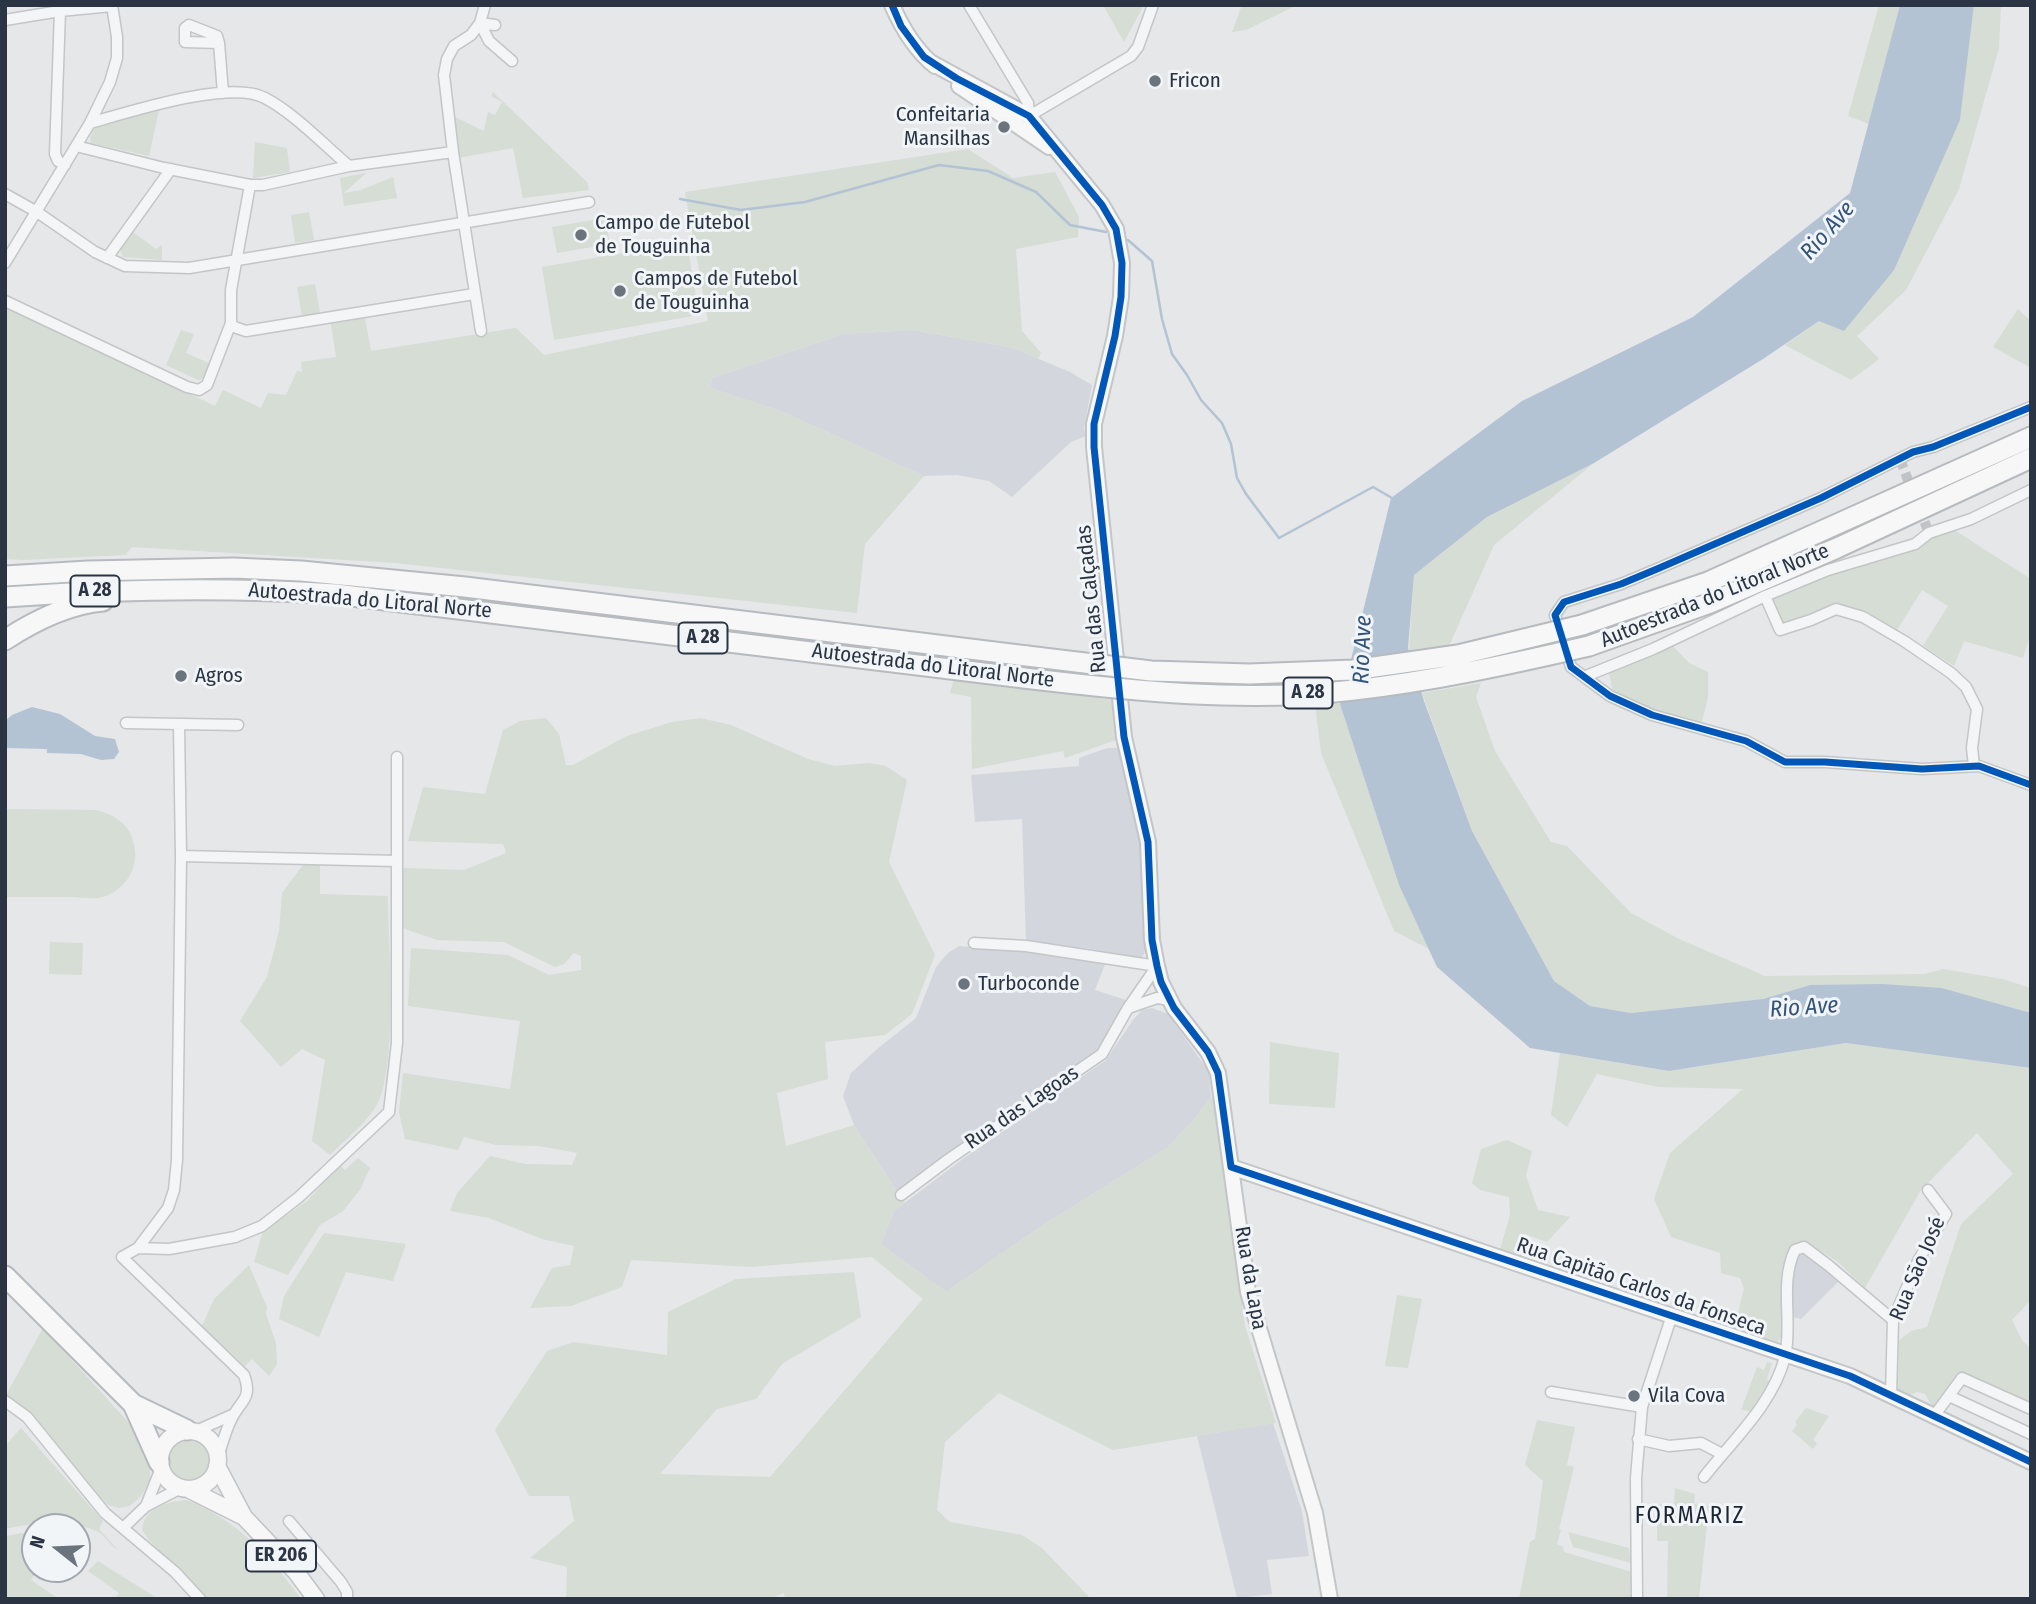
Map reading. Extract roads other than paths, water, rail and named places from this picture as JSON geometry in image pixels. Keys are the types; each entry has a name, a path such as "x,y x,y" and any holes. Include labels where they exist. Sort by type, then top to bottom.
{"highway":[{"name":"Autoestrada do Litoral Norte","path":"5,576 234,568 375,577 1151,671 1249,674 1353,670 1458,655 1582,625 1708,582 2031,437"},
{"name":"Autoestrada do Litoral Norte","path":"5,597 166,589 259,590 383,599 1159,693 1248,695 1351,691 1456,676 1589,646 1710,603 1837,548 2031,458"},
{"path":"5,565 88,571"},
{"path":"5,640 52,614 89,602 161,596 166,589"},
{"path":"5,1276 133,1404 192,1431"},
{"path":"133,1404 160,1465"}],"main road":[{"path":"892,5 901,26 930,62 970,95 1025,122"},
{"name":"Rua das Calçadas","path":"1025,122 1063,156 1102,205 1116,229 1122,263 1121,297 1115,337 1094,424 1094,447 1124,737 1148,842 1152,940 1157,966"},
{"name":"Rua da Lapa","path":"1157,966 1170,1000 1208,1052 1218,1073 1248,1292 1315,1513 1330,1599"},
{"name":"Rua Capitão Carlos da Fonseca","path":"1231,1167 1850,1376 2031,1462"},
{"path":"192,1431 211,1441 244,1517 167,1479 160,1465 161,1450 170,1438 192,1431"},
{"path":"186,1489 208,1482 218,1462"},
{"name":"ER 206","path":"244,1517 296,1572 316,1599"}],"street":[{"path":"481,331 453,152 444,75 447,59 454,46 471,35 480,23 485,5"},
{"path":"969,5 1028,103 1025,122"},
{"path":"1025,122 1130,56 1138,47 1153,5"},
{"path":"5,20 112,6 117,37 117,58 110,82 90,123 5,263"},
{"path":"60,11 55,154 58,161 65,165"},
{"path":"480,23 495,25"},
{"path":"480,23 489,41 512,61"},
{"path":"219,43 223,93"},
{"path":"90,123 179,100 242,92 262,96 282,109 349,166"},
{"path":"76,146 250,185 263,185 349,166 453,152"},
{"path":"107,258 171,169"},
{"path":"5,301 187,387 199,390 207,385 231,323 231,290 250,185"},
{"path":"5,194 37,212 94,252 124,266 189,268 589,202"},
{"path":"231,323 234,327 246,331 474,294"},
{"path":"2031,407 1933,447 1913,452 1822,498 1657,569 1564,602 1555,615 1571,667 1610,696 1652,715 1746,741 1784,762 1922,769 1979,766 2031,785"},
{"path":"1586,676 1653,649 1828,569 1915,544 1929,533 1970,519 2031,490"},
{"path":"1765,596 1780,630 1836,609 1863,617 1951,673 1966,687 1977,709 1972,748 1974,766"},
{"path":"126,723 238,725"},
{"path":"179,725 181,856 177,1160 174,1191 169,1208 138,1248 122,1257 244,1374 248,1386 246,1399 232,1415 218,1462"},
{"path":"138,1248 169,1249 235,1237 262,1226 299,1197 389,1112 397,1043 397,757"},
{"path":"181,856 397,861"},
{"path":"974,943 1026,946 1157,966"},
{"name":"Rua das Lagoas","path":"901,1195 949,1158 1102,1054 1128,1008 1157,966"},
{"path":"1128,1008 1157,998 1170,1000"},
{"name":"Rua São José","path":"1891,1395 1892,1320 1919,1259 1946,1214 1928,1190"},
{"path":"1704,1477 1773,1391 1786,1355 1787,1281 1790,1259 1795,1250 1804,1247 1892,1320"},
{"path":"1637,1599 1636,1478 1642,1407 1672,1315"},
{"path":"1934,1416 1962,1378 2031,1409"},
{"path":"1551,1392 1642,1407"},
{"path":"1949,1395 2031,1434"},
{"path":"5,1401 27,1417 105,1513 175,1573 200,1599"},
{"path":"192,1431 232,1415"},
{"path":"1638,1440 1669,1446 1701,1443 1722,1454"},
{"path":"146,1506 160,1465"},
{"path":"123,1528 146,1506 186,1489"},
{"path":"289,1521 341,1583 347,1592 347,1599"}],"water":[{"name":"Rio Ave","path":"1900,5 1974,5 1960,120 1894,270 1844,331 1819,321 1763,359 1594,463 1487,517 1414,575 1408,648 1424,701 1472,831 1554,981 1590,1006 1631,1013 1763,999 1810,985 1882,984 1942,988 2031,1013 2031,1068 1846,1043 1669,1071 1530,1048 1437,967 1399,885 1340,704 1391,498 1522,401 1693,317 1850,193"},
{"path":"32,707 60,714 95,736 115,739 119,752 114,759 101,760 81,754 47,753 47,749 5,748 5,721 12,715"}],"waterway":[{"path":"680,199 741,210 805,202 939,165 988,171 1036,192 1070,225 1106,232"},
{"path":"1128,240 1152,261 1162,319 1172,354 1201,400 1222,423 1231,444 1237,478 1279,538 1373,487 1392,498"}],"tunnel":[{"path":"1900,459 1912,491"},
{"path":"1919,508 1929,533"}],"place":[{"name":"Fricon","path":"1155,81"},
{"name":"Confeitaria Mansilhas","path":"1004,127"},
{"name":"Campo de Futebol de Touguinha","path":"581,235"},
{"name":"Campos de Futebol de Touguinha","path":"620,291"},
{"name":"Agros","path":"181,676"},
{"name":"Turboconde","path":"964,984"},
{"name":"Vila Cova","path":"1634,1396"}],"district":[{"name":"FORMARIZ","path":"1690,1517"}]}
